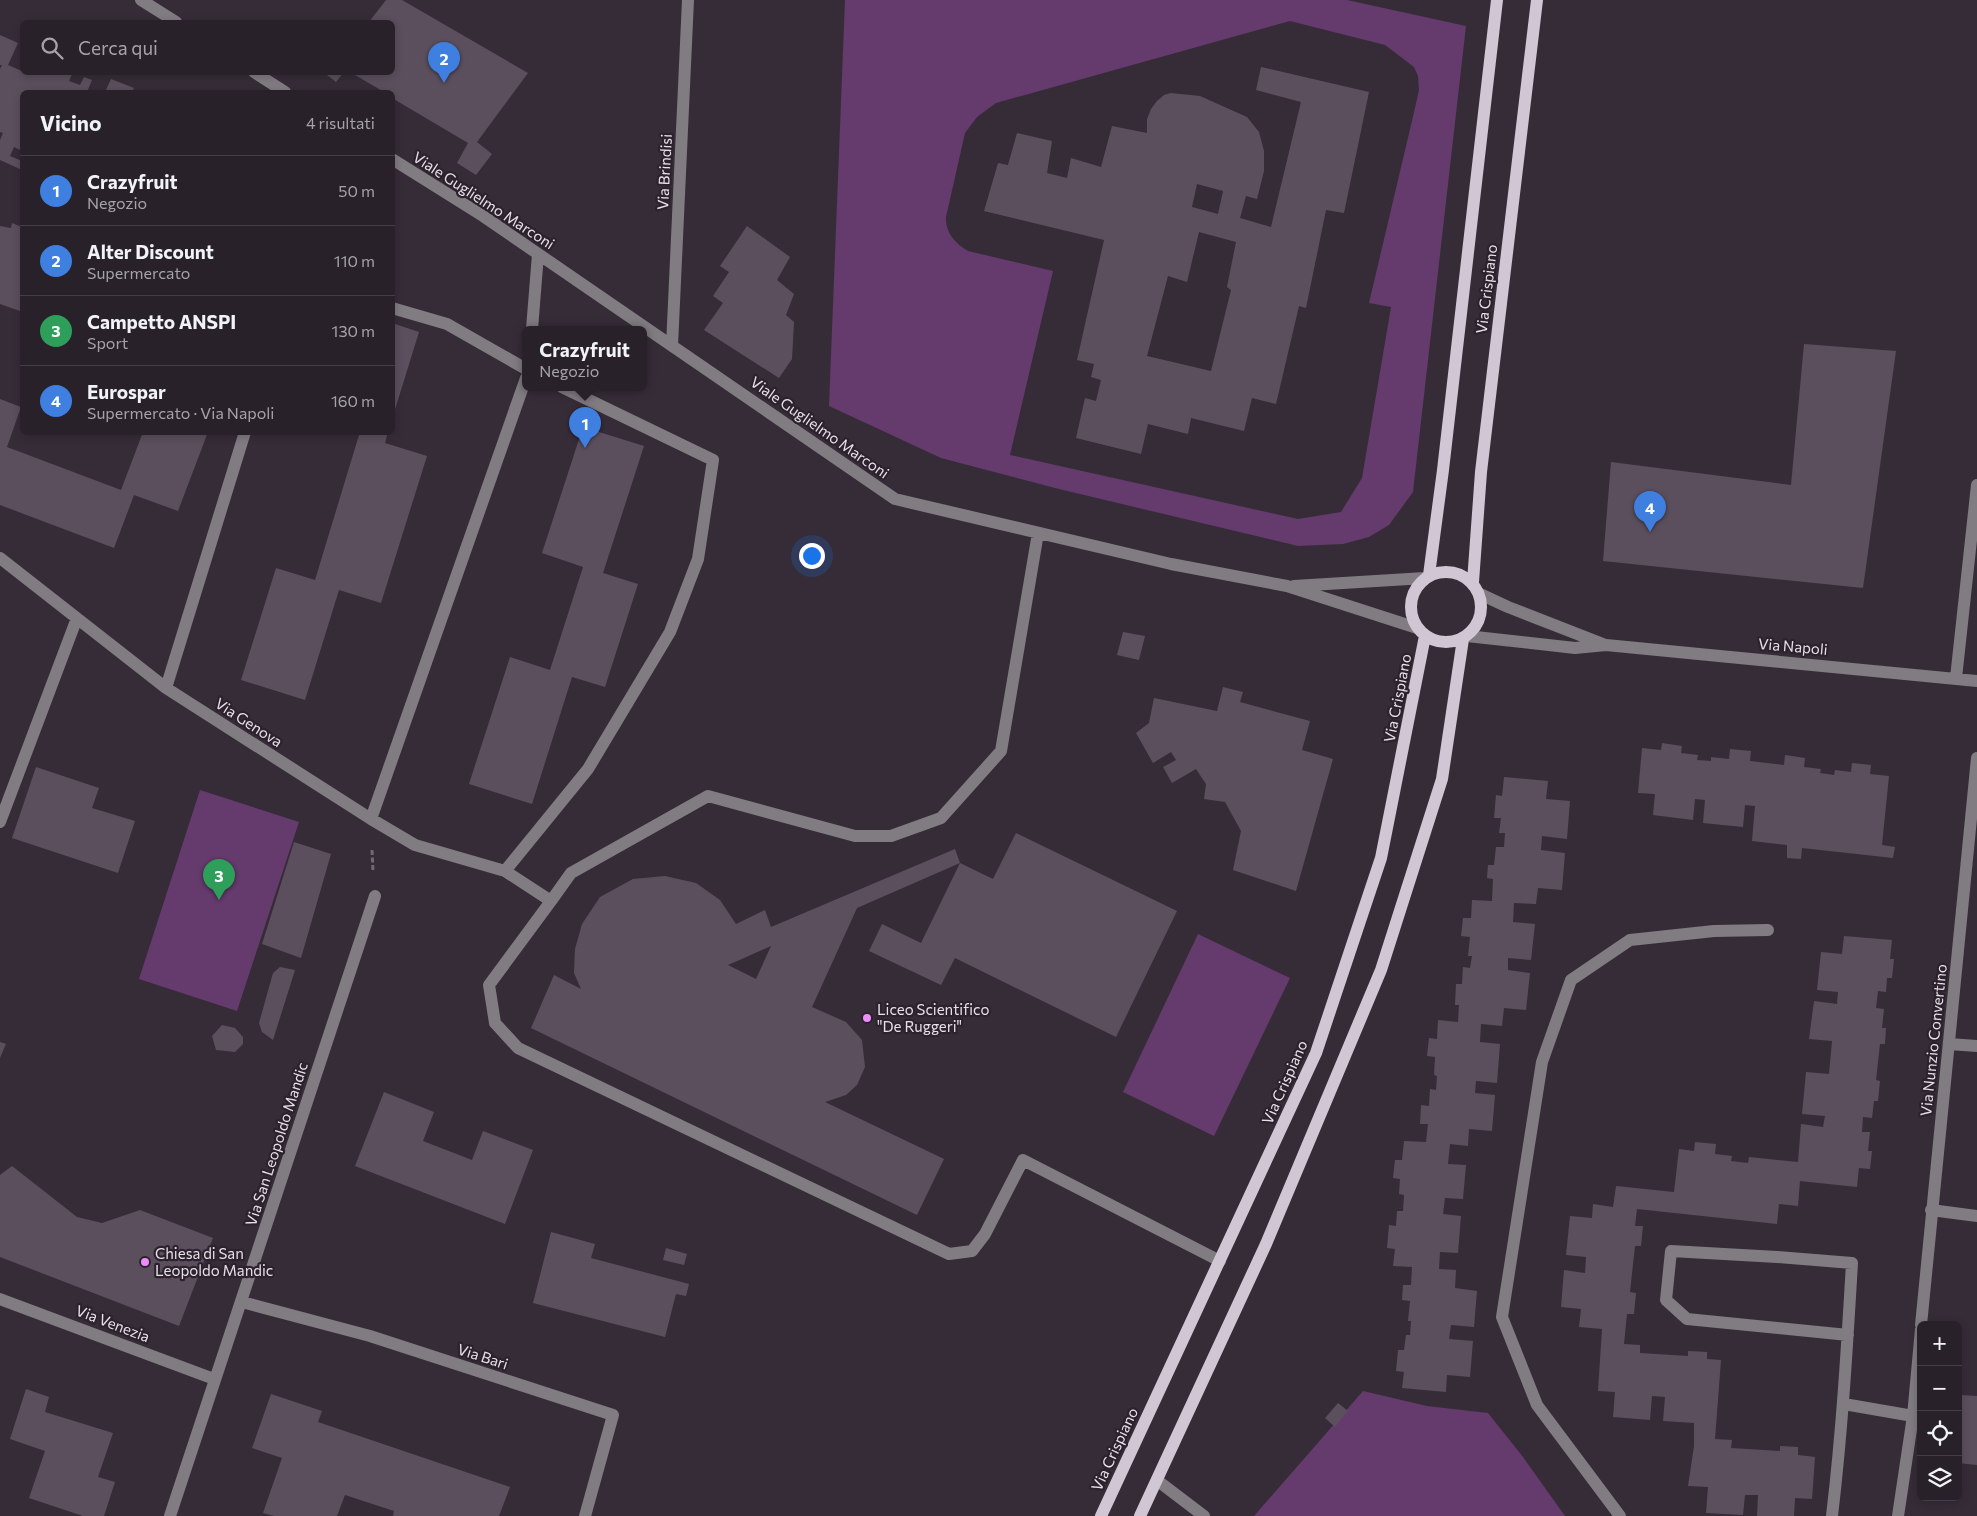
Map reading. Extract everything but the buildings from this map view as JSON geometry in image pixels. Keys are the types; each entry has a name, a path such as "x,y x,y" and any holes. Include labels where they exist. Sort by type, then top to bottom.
{"main road":[{"name":"Via Crispiano","path":"1427,576 1443,470 1497,0"},
{"name":"Via Crispiano","path":"1473,582 1480,472 1537,0"},
{"path":"1140,1516 1158,1481 1266,1244 1381,970 1442,779 1465,638 1481,617 1480,594 1473,582 1459,573 1444,571 1427,576 1413,592 1410,610 1421,632 1443,643 1465,638"},
{"name":"Via Crispiano","path":"1101,1516 1316,1053 1372,891 1381,858 1421,632"}],"street":[{"path":"141,0 173,20"},
{"name":"Via Brindisi","path":"672,346 688,0"},
{"path":"259,75 282,90"},
{"name":"Viale Guglielmo Marconi","path":"395,162 483,216 643,326"},
{"path":"532,326 538,254"},
{"path":"395,309 447,324 522,367"},
{"name":"Viale Guglielmo Marconi","path":"647,329 896,499 1171,564 1287,586 1421,632"},
{"path":"371,819 522,389"},
{"path":"505,871 588,768 670,632 698,559 713,460 570,391"},
{"path":"166,688 245,435"},
{"path":"1956,678 1977,485"},
{"path":"1038,533 1001,750 941,818 891,836 855,836 708,796 571,873 489,986 495,1023 518,1048 949,1254 972,1251 985,1234 1023,1160 1220,1261"},
{"name":"Via Genova","path":"0,558 166,688 371,819 415,846 505,871 551,901"},
{"name":"Viale Guglielmo Marconi","path":"1287,586 1427,576"},
{"name":"Via Napoli","path":"1480,594 1508,608 1606,645"},
{"path":"0,822 77,618"},
{"name":"Via Napoli","path":"1465,638 1575,648 1606,645 1977,681"},
{"name":"Via Nunzio Convertino","path":"1921,1321 1977,758"},
{"name":"Via San Leopoldo Mandic","path":"170,1516 214,1378 242,1302 374,896"},
{"path":"1620,1516 1537,1405 1502,1317 1542,1062 1571,980 1630,940 1714,931 1768,930"},
{"path":"1949,1044 1977,1046"},
{"path":"1931,1210 1977,1216"},
{"path":"1832,1516 1844,1404 1848,1335 1852,1263 1777,1256 1671,1250 1666,1300 1687,1319 1848,1335"},
{"name":"Via Venezia","path":"0,1298 214,1378"},
{"name":"Via Bari","path":"242,1302 370,1336 613,1415 585,1516"},
{"path":"1898,1516 1913,1416 1918,1366"},
{"path":"1844,1404 1913,1416"},
{"path":"1158,1481 1204,1516"}],"path":[{"path":"371,819 374,896"}],"shaded area":[{"path":"845,0 1347,0 1466,26 1413,492 1389,525 1369,537 1343,544 1298,546 1059,489 941,458 829,406","holes":["1290,21 1385,45 1414,67 1418,76 1419,90 1369,303 1391,307 1362,478 1341,512 1298,519 1010,455 1053,271 968,251 959,245 949,233 946,217 965,133 977,117 996,103"]},
{"path":"200,790 299,822 237,1011 139,979"},
{"path":"1198,934 1290,978 1214,1136 1123,1092"},
{"path":"1363,1391 1427,1406 1488,1413 1523,1457 1565,1516 1254,1516"}],"place":[{"name":"Alter Discount","path":"444,83"},
{"name":"Crazyfruit","path":"585,448"},
{"name":"Eurospar","path":"1650,532"},
{"name":"Campetto ANSPI","path":"219,900"},
{"name":"Liceo Scientifico \"De Ruggeri\"","path":"867,1018"},
{"name":"Chiesa di San Leopoldo Mandic","path":"145,1262"}]}
